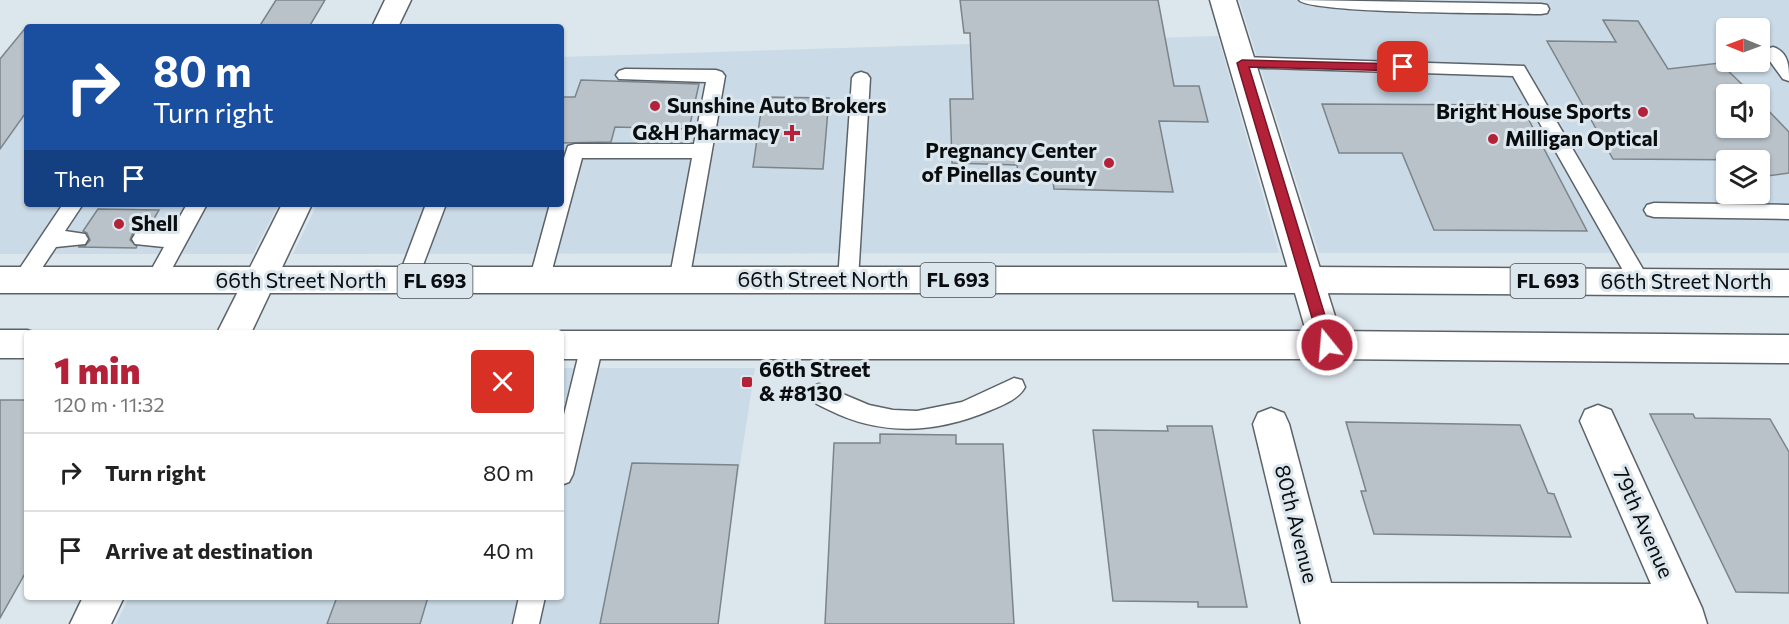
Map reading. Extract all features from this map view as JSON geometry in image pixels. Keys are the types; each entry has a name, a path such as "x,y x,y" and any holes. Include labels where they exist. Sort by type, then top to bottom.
{"main road":[{"path":"386,24 398,0"},
{"path":"1223,0 1327,345"},
{"path":"236,330 296,207"},
{"name":"66th Street North","path":"12,280 1307,280 1789,283"},
{"path":"0,344 24,344"},
{"path":"576,345 1327,345 1789,349"},
{"name":"79th Avenue","path":"1598,421 1684,614"},
{"name":"80th Avenue","path":"1271,424 1319,614"},
{"path":"90,624 102,600"},
{"path":"1319,614 1684,614"}],"lane":[{"path":"1307,0 1362,5 1540,9"},
{"path":"1773,53 1789,75"},
{"path":"1242,63 1518,70 1640,282"},
{"path":"625,75 716,76 679,280"},
{"path":"849,280 861,78"},
{"path":"564,188 575,151 702,151"},
{"path":"12,280 51,239 71,207"},
{"path":"155,281 195,207"},
{"path":"407,281 434,207"},
{"path":"539,281 559,207"},
{"path":"1653,210 1789,212"},
{"path":"51,239 78,239"},
{"path":"142,239 178,239"},
{"path":"564,448 576,345"},
{"path":"819,394 845,409 866,416 888,420 926,421 958,415 988,403 1014,387"},
{"path":"526,624 531,600"}],"shaded area":[{"path":"1239,0 1789,0 1789,253 1319,253"},
{"path":"1218,36 1279,253 293,254 316,207 564,207 564,57"},
{"path":"0,116 24,117 24,207 277,207 253,254 0,254"},
{"path":"564,368 755,368 715,624 116,624 128,600 564,600"}],"building":[{"path":"276,0 325,0 311,24 261,24"},
{"path":"960,0 1158,0 1174,86 1199,86 1208,122 1159,121 1173,192 1054,189 1052,174 1018,174 1017,165 952,163 950,99 973,99 970,33 964,33"},
{"path":"1603,20 1638,21 1668,69 1716,63 1716,72 1729,72 1742,84 1716,84 1716,138 1770,138 1770,112 1789,132 1789,173 1770,176 1770,150 1716,150 1716,160 1613,159 1547,41 1616,42"},
{"path":"24,30 24,115 0,149 0,59"},
{"path":"581,80 699,84 689,129 615,127 611,142 564,143 564,97 575,97"},
{"name":"G&H Pharmacy","path":"763,97 829,98 823,169 753,167"},
{"path":"1322,104 1521,105 1587,231 1434,230 1402,153 1339,153"},
{"name":"Shell","path":"98,209 159,210 148,229 133,233 130,240 137,246 136,248 78,247 85,246 90,240 87,233 83,231"},
{"path":"0,400 24,400 24,575 0,618"},
{"path":"1650,414 1693,414 1695,418 1770,419 1789,452 1789,593 1736,592"},
{"path":"1346,422 1520,425 1548,493 1554,494 1571,537 1374,534 1361,491 1366,491"},
{"path":"1167,426 1212,426 1247,607 1198,607 1198,602 1113,601 1093,430 1168,431"},
{"path":"880,434 956,435 956,444 1003,444 1014,624 825,624 834,443 880,443"},
{"path":"632,463 738,465 718,624 600,624"},
{"path":"336,600 427,600 420,624 327,624"}],"place":[{"name":"Sunshine Auto Brokers","path":"655,106"},
{"name":"Bright House Sports","path":"1643,112"},
{"name":"G&H Pharmacy","path":"792,133"},
{"name":"Milligan Optical","path":"1493,139"},
{"name":"Pregnancy Center of Pinellas County","path":"1109,163"},
{"name":"Shell","path":"119,224"},
{"name":"66th Street & #8130","path":"747,382"}],"route":[{"path":"1327,345 1242,63 1403,67"}]}
